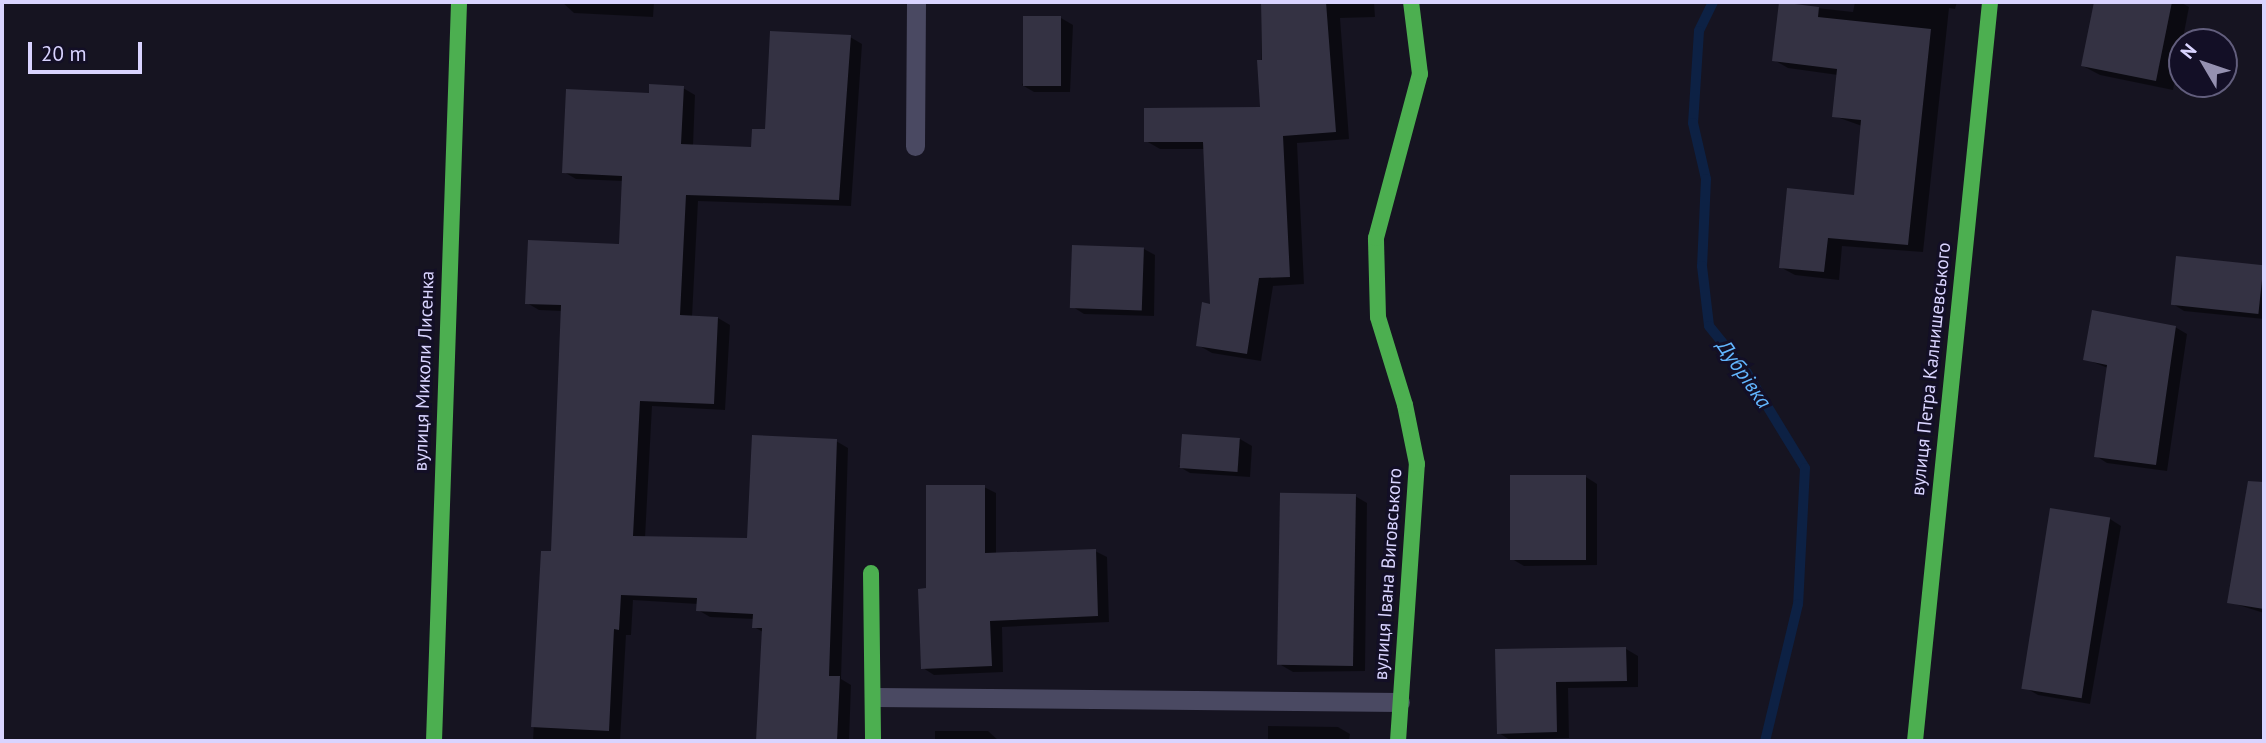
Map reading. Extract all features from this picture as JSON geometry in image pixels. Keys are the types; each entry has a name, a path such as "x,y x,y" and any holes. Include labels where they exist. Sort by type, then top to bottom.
{"street":[{"name":"вулиця Миколи Лисенка","path":"434,741 459,2"},
{"name":"вулиця Івана Виговського","path":"1398,741 1417,464 1405,405 1378,317 1376,238 1420,74 1411,2"},
{"name":"вулиця Петра Калнишевського","path":"1915,741 1990,2"},
{"path":"871,573 875,697 873,741"}],"lane":[{"path":"915,146 916,2"},
{"path":"875,697 1400,702"}],"building":[{"path":"1261,2 1326,2 1336,132 1283,136 1290,277 1259,278 1247,354 1196,346 1202,302 1210,304 1203,142 1144,142 1144,108 1260,107 1257,60 1262,60"},
{"path":"1779,2 1819,7 1818,17 1931,29 1908,245 1828,238 1824,272 1779,268 1787,188 1854,195 1861,120 1832,117 1837,69 1772,61"},
{"path":"2094,2 2172,2 2156,81 2081,66"},
{"path":"1023,16 1061,16 1061,86 1023,86"},
{"path":"770,31 851,35 839,200 686,195 680,315 718,317 714,404 640,401 633,536 747,538 752,435 837,439 829,676 840,676 837,741 756,741 762,628 752,628 753,614 696,611 697,598 621,595 619,630 614,629 609,731 531,727 541,551 551,551 561,305 525,304 528,240 619,244 622,176 562,173 566,89 649,93 649,84 684,86 681,144 751,147 752,129 765,129"},
{"path":"1072,245 1144,248 1142,310 1070,308"},
{"path":"2176,256 2264,265 2258,314 2171,305"},
{"path":"2092,310 2176,326 2156,465 2094,457 2107,365 2083,360"},
{"path":"1182,434 1240,438 1237,472 1180,468"},
{"path":"1510,475 1586,475 1586,560 1510,560"},
{"path":"2248,481 2264,482 2264,609 2227,603"},
{"path":"926,485 985,485 985,553 1096,549 1098,616 990,621 992,666 921,669 918,589 926,588"},
{"path":"1280,493 1356,494 1353,666 1277,665"},
{"path":"2050,508 2110,518 2082,698 2021,689"},
{"path":"1626,647 1627,681 1556,682 1557,732 1497,734 1495,649"}],"waterway":[{"name":"Дубрівка","path":"1713,2 1699,31 1693,123 1706,179 1702,266 1709,326 1747,373 1805,468 1798,604 1765,741"}],"traffic: fast":[{"path":"434,741 459,2"},
{"path":"1398,741 1417,464 1405,405 1378,317 1376,238 1420,74 1411,2"},
{"path":"1915,741 1990,2"},
{"path":"871,573 873,741"}]}
